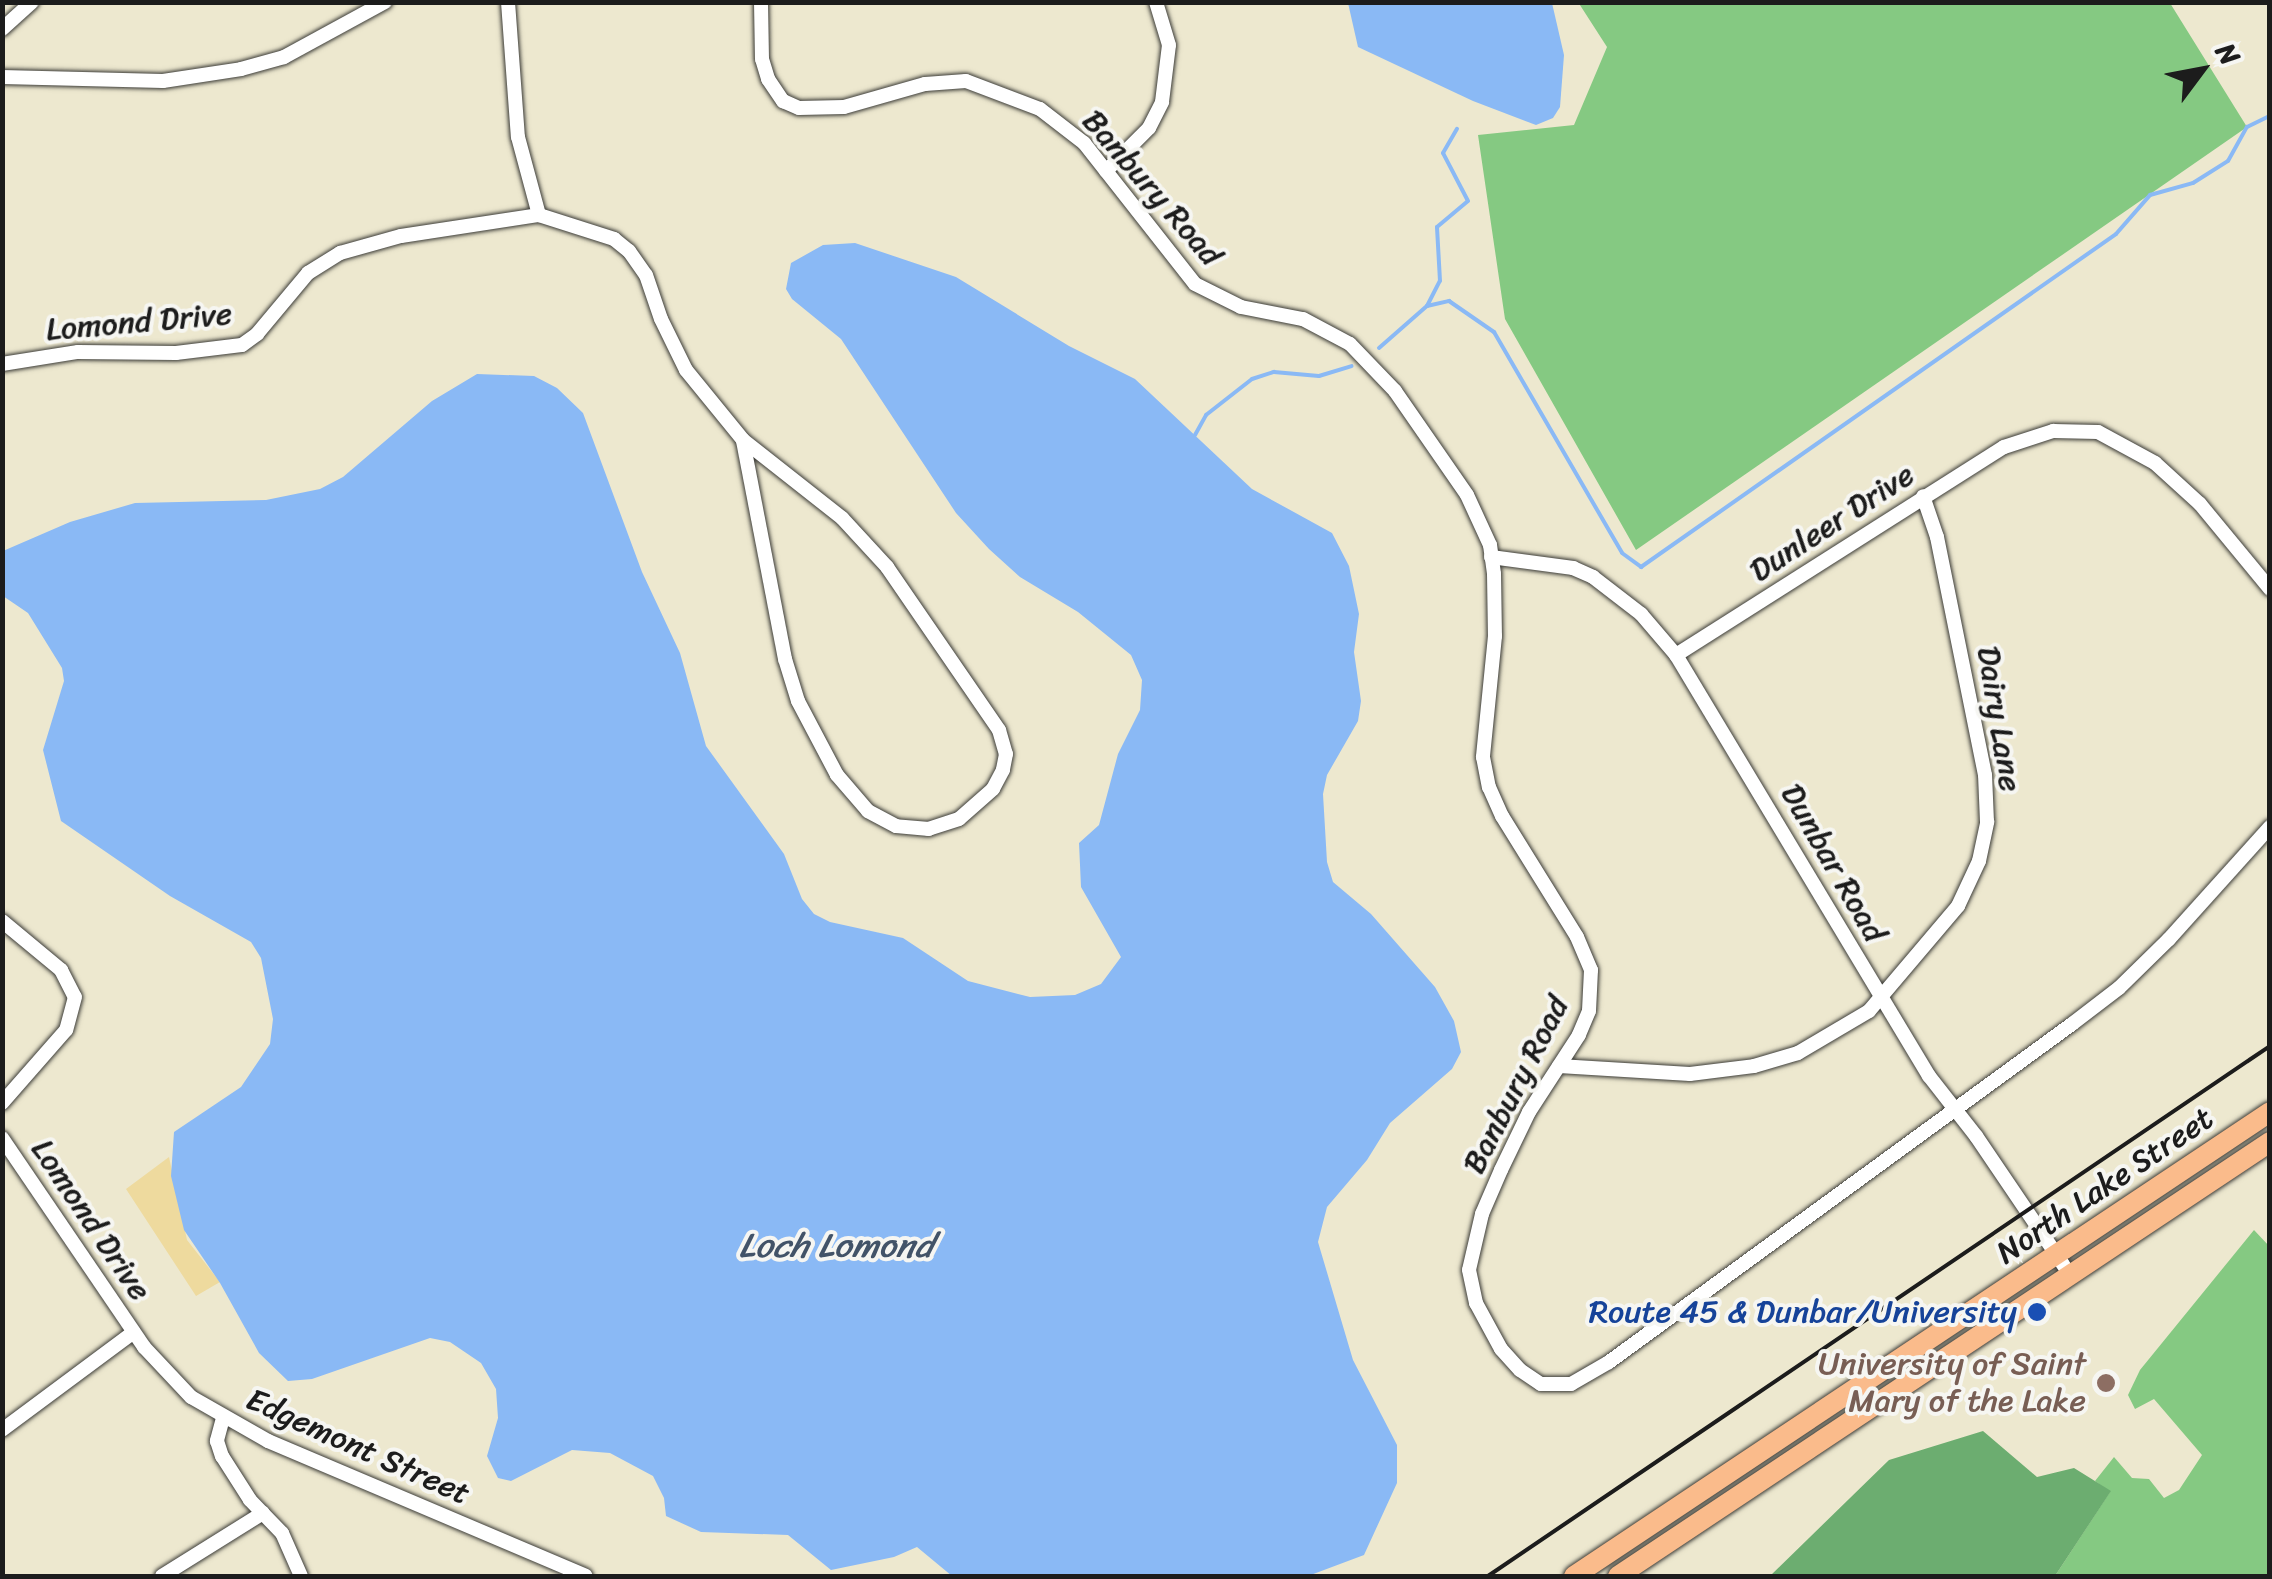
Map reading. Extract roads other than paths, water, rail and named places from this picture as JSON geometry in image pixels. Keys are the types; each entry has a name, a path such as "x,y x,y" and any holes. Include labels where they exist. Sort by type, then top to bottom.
{"main road":[{"name":"North Lake Street","path":"1574,1576 2270,1112"},
{"name":"North Lake Street","path":"1618,1576 2270,1142"}],"street":[{"path":"2,29 32,2"},
{"path":"2,77 162,82 242,69 284,57 386,2"},
{"path":"508,2 518,137 540,215 614,238 629,251 646,275 660,318 686,370 742,440 842,518 885,564 999,730 1006,754 1003,770 994,789 959,820 929,829 896,826 868,811 837,775 798,701 785,659 742,440"},
{"name":"Banbury Road","path":"761,2 762,59 768,80 783,101 817,110 925,84 981,83 1052,117 1084,143 1195,284 1240,307 1324,328 1372,364 1448,462 1480,521 1491,557 1495,636 1483,756 1490,787 1502,816 1577,937 1591,970 1589,1011 1529,1112 1501,1170 1482,1214 1469,1270 1476,1304 1501,1349 1520,1370 1554,1386 1571,1384 1621,1354 2119,988 2270,826"},
{"path":"1106,171 1149,128 1162,102 1169,45 1156,2"},
{"name":"Lomond Drive","path":"2,364 78,352 176,352 242,345 257,334 308,274 340,254 401,236 540,215"},
{"name":"Dunleer Drive","path":"1676,655 1923,496 2019,441 2054,431 2098,432 2133,447 2200,504 2270,588"},
{"name":"Dairy Lane","path":"1559,1066 1650,1074 1754,1066 1798,1053 1835,1035 1881,1000 1958,906 1973,881 1987,822 1979,737 1937,537 1923,496"},
{"name":"Dunbar Road","path":"1491,557 1573,568 1592,577 1641,614 1676,655 1881,1000 2070,1275"},
{"path":"2,921 61,970 74,997 66,1030 2,1103"},
{"name":"Lomond Drive","path":"2,1138 134,1332"},
{"path":"2,1430 134,1332"},
{"name":"Edgemont Street","path":"134,1332 166,1374 223,1418 344,1475 586,1576"},
{"path":"223,1418 217,1441 222,1456 290,1545 301,1576"},
{"path":"162,1576 262,1513"}],"water":[{"path":"1348,3 1552,3 1564,55 1560,107 1553,118 1536,125 1473,101 1358,47"},
{"name":"Loch Lomond","path":"855,243 956,277 1069,346 1135,379 1252,489 1332,533 1349,566 1359,614 1354,652 1361,701 1358,721 1327,775 1323,794 1327,862 1333,882 1371,914 1435,987 1454,1021 1461,1052 1452,1069 1390,1123 1367,1160 1327,1207 1318,1242 1353,1360 1397,1445 1397,1483 1364,1555 1308,1576 952,1576 917,1547 894,1557 831,1570 788,1535 701,1532 666,1516 664,1498 653,1476 610,1453 572,1450 511,1481 498,1478 487,1456 498,1418 496,1389 481,1363 450,1342 430,1338 312,1379 288,1381 259,1353 220,1283 184,1230 171,1176 174,1132 241,1087 270,1044 273,1019 261,958 251,942 170,896 61,821 43,750 64,681 62,668 28,613 3,596 3,551 70,522 135,503 266,500 320,489 343,477 432,401 477,374 534,376 557,388 583,413 642,572 680,653 706,746 784,854 802,899 814,914 830,922 903,938 968,981 1030,997 1075,995 1101,984 1121,957 1081,887 1079,843 1099,825 1118,754 1140,710 1142,680 1131,655 1078,612 1020,577 989,549 956,513 841,339 792,299 786,289 791,263 823,245"}],"waterway":[{"path":"1427,306 1449,301 1494,332 1622,553 1641,567 2116,234 2150,195 2193,183 2228,161 2247,127 2270,116"},
{"path":"1379,348 1427,306 1440,281 1437,227 1468,201 1443,153 1457,129"},
{"path":"1195,435 1206,415 1252,379 1274,372 1319,376 1352,366"}],"railway":[{"path":"1488,1576 2270,1046"}],"place":[{"name":"Route 45 & Dunbar/University","path":"2037,1312"},
{"name":"University of Saint Mary of the Lake","path":"2106,1383"}]}
